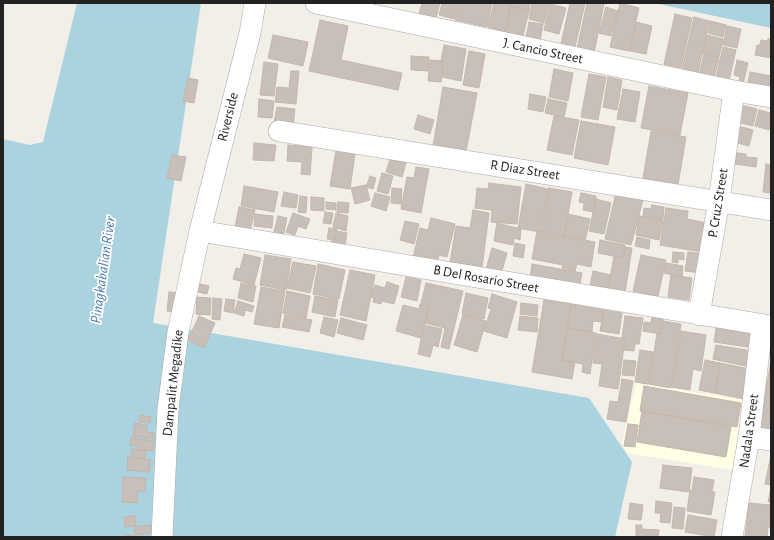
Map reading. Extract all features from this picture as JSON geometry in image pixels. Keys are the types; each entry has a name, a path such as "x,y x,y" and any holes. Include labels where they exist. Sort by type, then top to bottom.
{"street":[{"name":"Riverside","path":"200,231 250,33 255,3"},
{"name":"J. Cancio Street","path":"316,3 734,91 771,97"},
{"name":"P. Cruz Street","path":"699,315 719,201 734,91"},
{"name":"R Diaz Street","path":"279,131 771,210"},
{"name":"B Del Rosario Street","path":"200,231 767,326"},
{"name":"Dampalit Megadike","path":"162,537 168,409 178,332 200,231"},
{"name":"Nadala Street","path":"732,537 767,326"},
{"path":"749,437 771,440"}],"shaded area":[{"path":"636,383 744,400 733,470 627,453 622,443"}],"water":[{"name":"Pinagkabalian River","path":"77,3 201,3 153,323 589,398 632,462 615,537 3,537 3,139 30,145 43,142"},
{"path":"654,3 771,3 771,28"}],"building":[{"path":"422,3 440,3 435,21 418,17"},
{"path":"442,3 458,3 454,19 439,15"},
{"path":"459,3 492,3 487,27 455,20"},
{"path":"494,3 530,3 529,11 511,6 505,32 488,27"},
{"path":"532,3 549,3 544,23 529,19"},
{"path":"570,3 585,3 575,47 561,44"},
{"path":"587,3 604,4 594,53 577,49"},
{"path":"620,3 639,8 629,51 610,47"},
{"path":"550,4 566,8 559,34 544,30"},
{"path":"511,6 529,11 523,36 505,32"},
{"path":"606,7 618,11 611,36 599,33"},
{"path":"675,14 692,18 681,68 664,64"},
{"path":"694,17 709,21 698,73 682,70"},
{"path":"320,20 348,26 341,60 402,73 398,90 309,71"},
{"path":"710,21 726,25 723,37 708,33"},
{"path":"529,22 543,24 540,41 526,38"},
{"path":"636,22 652,26 646,54 630,51"},
{"path":"727,26 741,29 737,48 723,45"},
{"path":"273,35 308,42 303,66 268,58"},
{"path":"707,35 723,39 719,57 703,53"},
{"path":"768,39 771,39 771,58 755,55 757,45 760,45 761,40 768,41"},
{"path":"444,45 466,49 461,81 442,77 443,61 441,61"},
{"path":"723,47 736,50 729,81 716,78"},
{"path":"469,51 485,54 479,88 463,85"},
{"path":"704,54 719,58 714,78 699,75"},
{"path":"411,56 429,57 428,71 411,70"},
{"path":"430,60 443,61 441,82 428,81"},
{"path":"737,60 748,63 743,84 739,83 740,77 734,75"},
{"path":"264,62 278,64 274,96 260,95"},
{"path":"554,69 573,73 568,101 549,97"},
{"path":"291,71 299,71 296,104 275,102 277,87 289,88"},
{"path":"750,72 771,76 771,88 747,89"},
{"path":"589,74 606,77 598,120 581,117"},
{"path":"608,77 622,80 617,110 603,107"},
{"path":"188,78 198,80 194,103 183,101"},
{"path":"649,86 688,93 680,135 641,128"},
{"path":"443,87 477,93 466,152 433,146"},
{"path":"623,89 640,92 635,122 617,119"},
{"path":"530,94 546,97 543,112 528,109"},
{"path":"259,99 274,101 272,118 258,117"},
{"path":"548,99 567,103 564,117 545,113"},
{"path":"741,105 757,109 753,126 737,122"},
{"path":"277,107 295,109 293,126 274,123"},
{"path":"759,110 771,113 769,130 755,126"},
{"path":"418,115 434,120 430,134 414,129"},
{"path":"554,116 579,120 572,155 547,150"},
{"path":"581,121 615,127 608,165 574,158"},
{"path":"738,126 753,130 749,146 734,142"},
{"path":"651,131 686,137 678,185 643,178"},
{"path":"254,143 276,145 274,161 253,160"},
{"path":"288,145 312,147 310,175 301,174 302,162 287,161"},
{"path":"336,151 355,154 350,189 330,186"},
{"path":"737,153 746,154 746,157 757,158 756,167 735,164"},
{"path":"172,155 186,157 181,181 167,178"},
{"path":"390,159 406,163 402,177 386,172"},
{"path":"766,164 771,165 771,193 763,192"},
{"path":"416,167 429,169 421,213 401,209 407,177 414,178"},
{"path":"382,173 393,176 388,194 377,191"},
{"path":"370,176 376,178 373,189 366,187"},
{"path":"489,183 521,187 517,224 491,222 492,210 475,208 477,188 488,189"},
{"path":"526,184 548,189 540,232 518,228"},
{"path":"366,185 370,200 355,204 351,188"},
{"path":"244,186 278,192 274,212 241,206"},
{"path":"392,188 402,189 401,204 391,203"},
{"path":"549,188 572,192 564,237 541,233"},
{"path":"284,192 298,195 296,208 281,206"},
{"path":"375,193 390,197 386,211 371,206"},
{"path":"581,193 596,196 593,212 583,210 584,203 579,202"},
{"path":"616,193 643,200 631,245 605,239"},
{"path":"300,196 307,197 306,213 298,212"},
{"path":"311,197 324,198 324,211 311,210"},
{"path":"596,199 611,203 604,234 589,231"},
{"path":"326,202 336,203 336,210 326,209"},
{"path":"338,202 349,203 348,213 337,212"},
{"path":"652,205 664,207 663,219 643,216 644,208 651,209"},
{"path":"239,207 255,210 250,231 235,227"},
{"path":"666,208 688,211 687,219 707,223 702,252 660,245"},
{"path":"473,210 489,213 482,268 450,263 456,226 470,228"},
{"path":"325,212 333,213 331,224 323,223"},
{"path":"293,213 310,219 306,229 298,226 295,235 286,232"},
{"path":"336,213 348,216 346,231 333,227"},
{"path":"255,214 273,216 272,228 254,226"},
{"path":"568,214 590,219 585,241 564,237"},
{"path":"278,216 287,218 283,237 273,235"},
{"path":"639,216 663,220 659,240 636,235"},
{"path":"431,218 455,224 447,257 439,255 436,268 412,262 420,228 428,230"},
{"path":"405,221 419,224 414,244 400,240"},
{"path":"497,223 521,229 520,240 514,238 513,245 494,241"},
{"path":"329,228 337,229 335,240 327,239"},
{"path":"336,231 347,233 344,253 331,243 332,239 335,240"},
{"path":"537,231 595,242 591,267 577,264 575,271 562,268 563,265 532,259"},
{"path":"637,237 650,240 649,249 635,246"},
{"path":"600,240 625,245 623,258 598,253"},
{"path":"515,243 525,245 523,258 513,256"},
{"path":"625,247 632,248 625,293 608,290 614,256 623,258"},
{"path":"492,248 507,253 500,278 485,273"},
{"path":"673,252 684,253 684,260 678,259 678,263 672,262"},
{"path":"688,252 704,254 701,273 685,271"},
{"path":"244,254 261,258 254,285 233,279 236,268 240,269"},
{"path":"265,255 291,259 286,290 260,285"},
{"path":"641,255 666,260 658,296 633,291"},
{"path":"293,262 316,266 310,293 287,288"},
{"path":"666,263 683,266 682,277 664,273"},
{"path":"318,264 345,270 339,299 313,294"},
{"path":"532,264 582,273 579,288 530,279"},
{"path":"350,270 375,275 366,321 340,315"},
{"path":"593,271 611,275 608,290 590,286"},
{"path":"671,275 692,278 689,300 668,297"},
{"path":"406,277 421,280 417,301 401,297"},
{"path":"387,282 399,286 394,304 382,301 381,304 373,302 374,298 371,297 375,285 385,288"},
{"path":"241,283 256,286 253,302 238,298"},
{"path":"426,283 463,291 449,349 441,347 445,328 425,323 430,305 421,303"},
{"path":"200,284 209,286 207,294 198,292"},
{"path":"261,287 285,291 279,328 254,324"},
{"path":"287,291 310,296 306,318 283,313"},
{"path":"169,292 180,293 177,312 167,311"},
{"path":"466,293 488,298 484,319 462,314"},
{"path":"492,294 517,302 507,338 484,331 491,309 488,308"},
{"path":"315,296 338,300 335,317 312,312"},
{"path":"197,297 211,298 210,315 196,314"},
{"path":"213,298 222,299 220,320 212,319"},
{"path":"226,299 235,300 233,313 224,311"},
{"path":"544,300 571,304 562,360 575,362 572,379 532,372"},
{"path":"238,301 254,306 252,312 245,310 244,316 234,313"},
{"path":"521,303 538,305 537,316 520,314"},
{"path":"420,304 429,306 421,338 396,331 403,305 419,309"},
{"path":"571,304 604,310 602,322 593,321 592,332 568,328"},
{"path":"604,310 622,313 619,334 600,331"},
{"path":"285,315 312,320 309,332 282,327"},
{"path":"463,315 486,321 477,352 454,345"},
{"path":"199,316 215,323 204,348 188,340"},
{"path":"520,316 538,318 537,332 518,330"},
{"path":"625,316 643,318 639,344 635,344 634,351 623,350 625,339 622,338"},
{"path":"324,317 338,320 334,337 320,333"},
{"path":"652,317 663,319 661,334 643,331 644,322 651,323"},
{"path":"341,318 367,325 363,340 337,333"},
{"path":"663,321 681,324 671,388 649,384 657,333 661,334"},
{"path":"424,325 442,329 438,347 433,345 430,357 418,354"},
{"path":"568,328 596,333 590,374 582,372 583,364 562,360"},
{"path":"716,328 751,334 748,347 714,342"},
{"path":"681,331 706,335 701,371 693,369 690,390 672,387"},
{"path":"597,334 625,339 618,389 599,386 602,364 593,363"},
{"path":"716,345 752,351 750,367 713,359"},
{"path":"640,350 653,352 648,384 635,382"},
{"path":"624,360 636,361 634,376 622,375"},
{"path":"705,360 720,363 715,393 699,390"},
{"path":"771,361 771,429 759,426"},
{"path":"720,363 750,369 744,399 715,393"},
{"path":"622,379 633,381 626,422 607,419 610,401 618,402"},
{"path":"644,386 741,403 737,427 640,411"},
{"path":"642,411 731,427 726,457 637,442"},
{"path":"140,415 151,417 150,423 139,422"},
{"path":"135,423 147,426 146,432 154,433 154,439 133,436"},
{"path":"628,424 638,425 635,447 624,446"},
{"path":"131,438 154,441 153,451 137,449 138,446 130,445"},
{"path":"132,449 146,451 145,459 131,456"},
{"path":"771,455 771,485 765,484"},
{"path":"128,457 151,460 149,472 127,470"},
{"path":"663,465 692,468 689,492 660,488"},
{"path":"123,477 146,478 145,492 138,491 137,503 122,502"},
{"path":"694,477 714,480 712,492 715,492 711,515 687,511 690,490 692,491"},
{"path":"771,488 771,502 768,502"},
{"path":"656,501 672,503 670,523 660,522 661,513 655,513"},
{"path":"630,503 643,505 641,520 628,519"},
{"path":"749,503 771,505 771,527 768,527 767,537 745,537"},
{"path":"674,507 685,508 683,529 672,528"},
{"path":"688,515 717,520 714,537 685,532"},
{"path":"135,516 136,526 125,527 124,517"},
{"path":"150,525 151,533 135,535 134,527"},
{"path":"636,525 642,525 642,529 659,530 658,537 636,537"},
{"path":"126,534 139,537 125,537"}]}
